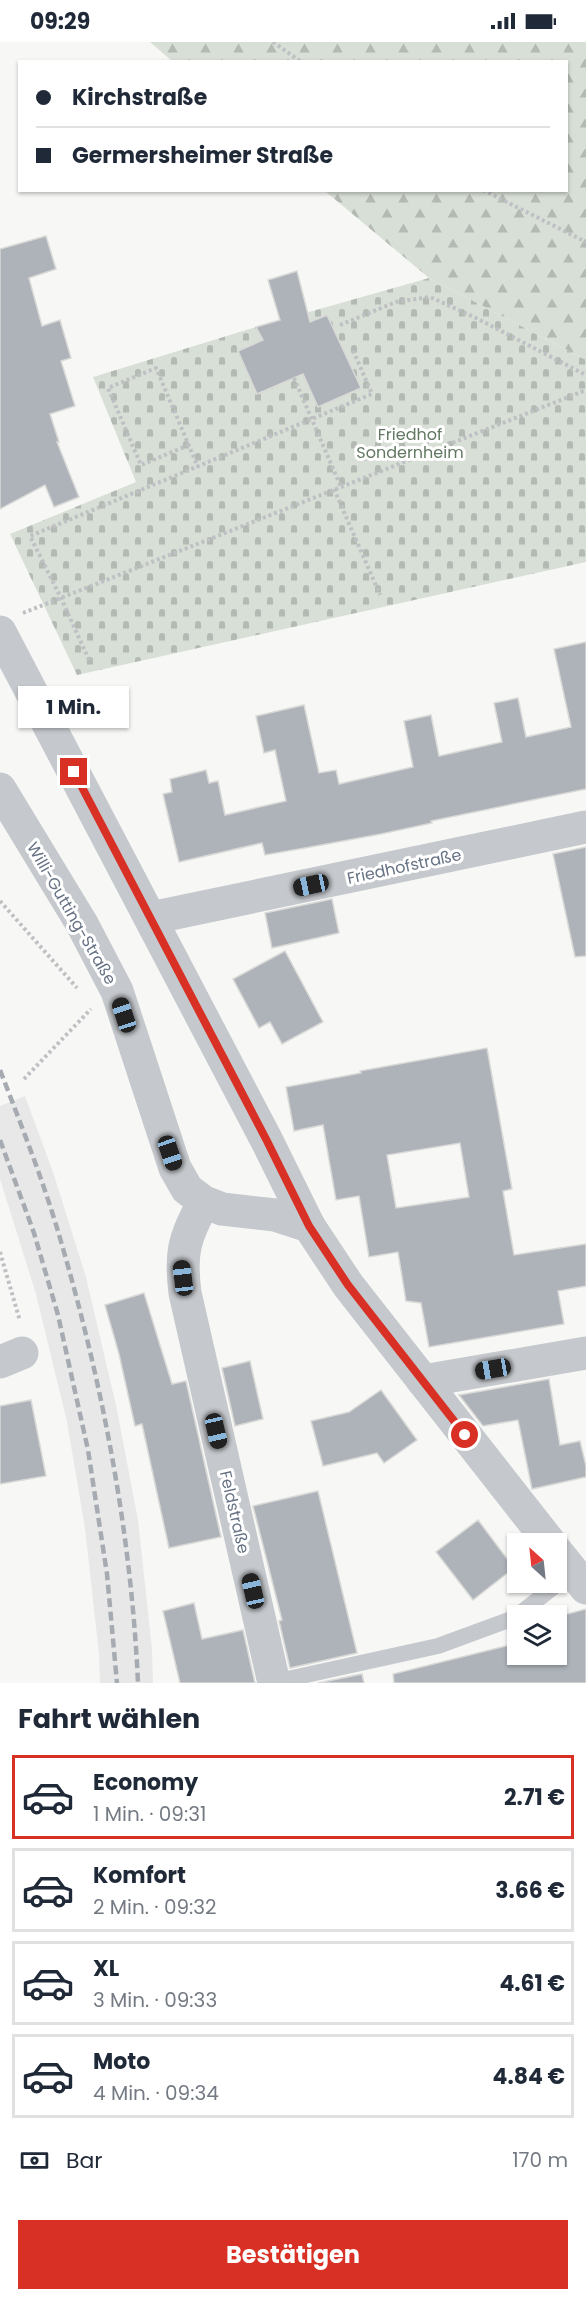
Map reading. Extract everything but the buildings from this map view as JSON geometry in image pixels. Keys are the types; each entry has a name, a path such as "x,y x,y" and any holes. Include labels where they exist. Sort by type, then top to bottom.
{"street":[{"path":"9,623 10,664 151,918 309,1226 348,1285 542,1533"},
{"name":"Willi-Gutting-Straße","path":"0,789 64,893 101,957 117,991 175,1168 187,1189 204,1202 222,1209 275,1215 309,1226"},
{"name":"Friedhofstraße","path":"151,918 586,827"},
{"name":"Feldstraße","path":"204,1202 185,1240 181,1263 185,1293 274,1683"},
{"path":"423,1381 586,1353"}],"lane":[{"path":"274,1683 438,1646 514,1618 572,1570"}],"path":[{"path":"273,42 298,60"},
{"path":"487,192 586,242"},
{"path":"340,325 396,302 430,297 586,375"},
{"path":"88,660 61,598 30,536 372,394 352,348"},
{"path":"189,445 141,465 108,388 156,368 189,445 198,467"},
{"path":"294,378 341,487"},
{"path":"9,623 61,598 586,390"},
{"path":"334,489 380,595"},
{"path":"0,902 78,989"},
{"path":"24,1079 93,1007"},
{"path":"0,1252 26,1344 11,1358"}],"shaded area":[{"path":"25,1096 53,1172 86,1277 117,1410 138,1520 152,1649 153,1683 100,1683 85,1528 67,1422 36,1294 0,1179 0,1106"}],"green space":[{"path":"150,42 586,42 586,360 429,278 326,192 568,192 568,60 171,60"},
{"name":"Friedhof Sondernheim","path":"429,278 586,360 586,562 77,675 10,534 136,482 93,377 256,327"}],"railway":[{"path":"0,1070 57,1228 100,1396 129,1568 138,1683"},
{"path":"0,1140 34,1233 58,1315 88,1450 107,1574 117,1683"}],"route":[{"path":"74,772 309,1226 348,1285 465,1435"}]}
